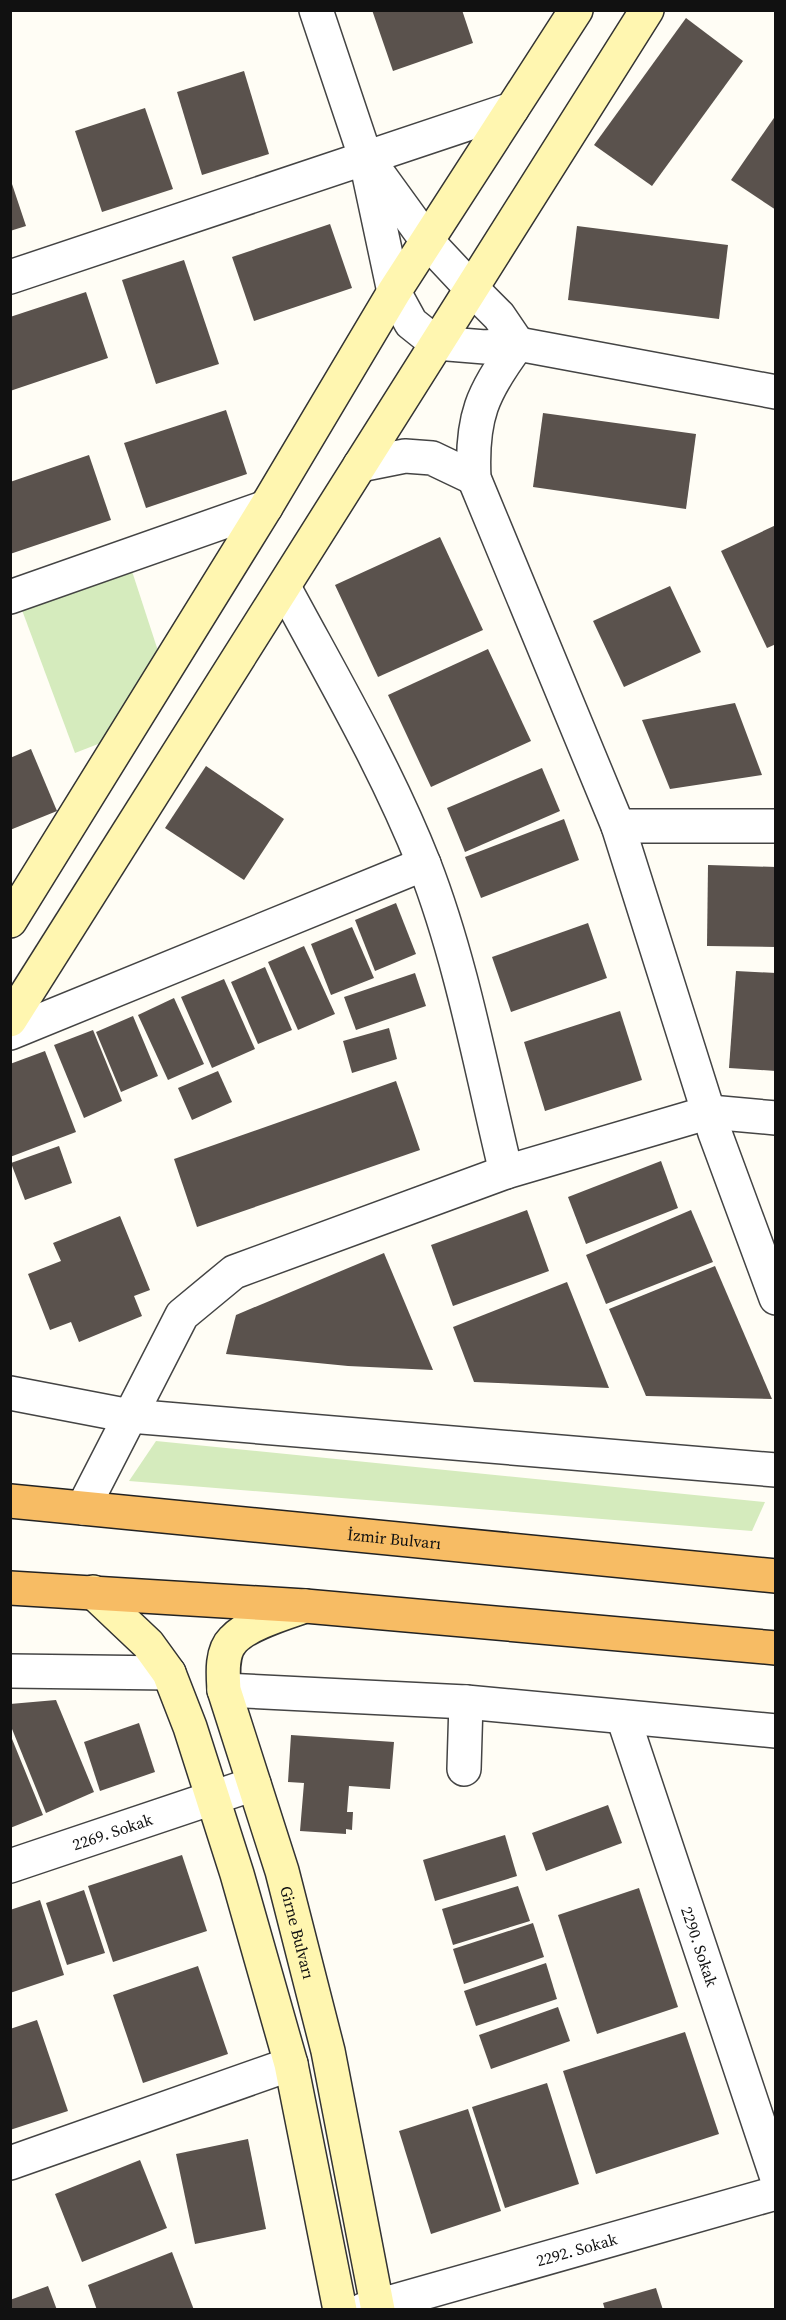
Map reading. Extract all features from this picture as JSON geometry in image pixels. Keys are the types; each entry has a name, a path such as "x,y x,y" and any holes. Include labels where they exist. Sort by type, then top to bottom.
{"highway":[{"name":"İzmir Bulvarı","path":"10,1501 761,1574"},
{"path":"10,1588 306,1606 776,1648"}],"main road":[{"path":"10,921 21,892 266,507 394,292 576,10"},
{"path":"10,1020 647,10"},
{"path":"93,1592 148,1644 169,1673 213,1798 291,2064 340,2310"},
{"name":"Girne Bulvarı","path":"306,1606 269,1618 232,1640 223,1664 224,1690 282,1871 327,2051 373,2308"}],"street":[{"path":"316,10 365,156 394,292 411,323 436,343 485,347 518,344 771,400"},
{"path":"10,277 365,156 512,109"},
{"path":"365,156 427,240 499,316 518,344"},
{"path":"518,344 500,368 483,398 472,442 474,478 618,825 710,1112 776,1298"},
{"path":"360,465 405,456 432,458 474,478"},
{"path":"10,597 266,507"},
{"path":"284,587 381,768 424,864 454,954 506,1172"},
{"path":"618,825 776,826"},
{"path":"10,1033 424,864"},
{"path":"83,1508 182,1315 234,1272 506,1172 710,1112 776,1118"},
{"path":"10,1393 130,1416 776,1470"},
{"path":"761,1574 776,1558"},
{"path":"10,1671 169,1673"},
{"path":"224,1690 466,1702 776,1731"},
{"path":"464,1769 466,1702"},
{"name":"2290. Sokak","path":"623,1717 776,2175"},
{"name":"2269. Sokak","path":"10,1866 254,1784"},
{"path":"10,2163 291,2064"},
{"name":"2292. Sokak","path":"373,2308 776,2193"}],"green space":[{"path":"129,562 160,657 111,739 75,753 19,602"},
{"path":"156,1441 765,1502 752,1531 129,1481"}],"building":[{"path":"372,10 462,10 473,43 393,71"},
{"path":"686,18 743,61 652,186 594,145"},
{"path":"244,71 269,154 202,175 177,92"},
{"path":"145,108 173,189 102,212 75,131"},
{"path":"776,115 776,210 731,180"},
{"path":"10,178 26,226 10,231"},
{"path":"330,224 352,288 254,321 232,257"},
{"path":"577,226 728,245 719,319 568,300"},
{"path":"184,260 219,364 156,384 122,280"},
{"path":"86,292 108,358 10,391 10,317"},
{"path":"226,410 247,474 146,508 124,443"},
{"path":"543,413 696,434 686,509 533,487"},
{"path":"89,455 111,520 10,554 10,482"},
{"path":"776,525 776,644 767,648 721,551"},
{"path":"440,537 483,630 378,677 335,585"},
{"path":"670,586 701,652 624,687 593,621"},
{"path":"488,649 531,741 431,787 388,695"},
{"path":"735,703 762,775 670,789 642,720"},
{"path":"31,749 57,811 10,830 10,758"},
{"path":"206,766 284,819 244,880 165,828"},
{"path":"542,768 560,811 465,852 447,808"},
{"path":"564,819 579,860 481,898 465,857"},
{"path":"708,865 776,867 776,947 707,946"},
{"path":"396,903 416,954 375,971 355,920"},
{"path":"588,923 607,978 511,1012 492,957"},
{"path":"352,927 374,978 331,995 311,944"},
{"path":"304,946 335,1014 298,1030 268,962"},
{"path":"265,967 292,1030 258,1044 231,982"},
{"path":"736,971 776,973 776,1071 729,1068"},
{"path":"415,973 426,1006 356,1030 344,997"},
{"path":"224,979 255,1049 212,1068 181,997"},
{"path":"174,998 204,1064 168,1080 138,1015"},
{"path":"620,1011 642,1080 545,1111 524,1042"},
{"path":"133,1016 158,1076 121,1092 96,1032"},
{"path":"389,1028 397,1059 352,1073 343,1041"},
{"path":"93,1030 122,1101 84,1118 54,1045"},
{"path":"45,1051 76,1132 10,1157 10,1064"},
{"path":"218,1071 232,1102 192,1120 178,1088"},
{"path":"396,1081 420,1150 197,1227 174,1159"},
{"path":"59,1146 72,1183 25,1200 11,1163"},
{"path":"661,1161 678,1208 586,1244 568,1197"},
{"path":"527,1210 549,1271 453,1306 431,1245"},
{"path":"691,1210 713,1262 606,1304 586,1255"},
{"path":"120,1216 150,1290 134,1296 142,1316 79,1342 71,1322 50,1330 28,1274 61,1261 53,1243"},
{"path":"384,1253 433,1370 348,1366 226,1354 236,1315"},
{"path":"715,1266 772,1399 646,1396 609,1309"},
{"path":"567,1282 609,1388 474,1382 453,1327"},
{"path":"56,1700 94,1792 46,1813 10,1724 10,1704"},
{"path":"139,1723 155,1772 100,1791 84,1742"},
{"path":"10,1734 43,1815 10,1828"},
{"path":"291,1735 394,1742 390,1789 349,1786 347,1812 353,1812 352,1830 346,1829 346,1834 300,1831 304,1783 288,1782"},
{"path":"608,1805 622,1843 546,1871 532,1833"},
{"path":"505,1835 517,1876 435,1901 423,1860"},
{"path":"182,1855 207,1931 113,1962 88,1886"},
{"path":"518,1886 530,1921 453,1945 442,1909"},
{"path":"639,1888 678,2007 597,2034 558,1915"},
{"path":"84,1890 105,1953 67,1965 46,1903"},
{"path":"40,1900 64,1975 10,1993 10,1910"},
{"path":"533,1923 544,1957 464,1984 453,1949"},
{"path":"546,1963 557,1999 476,2026 464,1991"},
{"path":"198,1966 228,2054 143,2083 113,1995"},
{"path":"558,2007 570,2041 491,2069 479,2035"},
{"path":"37,2020 68,2111 10,2130 10,2029"},
{"path":"685,2032 719,2134 596,2174 563,2071"},
{"path":"547,2083 579,2184 505,2208 472,2107"},
{"path":"468,2109 501,2211 431,2234 399,2131"},
{"path":"248,2139 266,2229 195,2244 176,2154"},
{"path":"140,2160 167,2228 82,2262 55,2194"},
{"path":"172,2252 194,2310 97,2310 88,2285"},
{"path":"48,2286 57,2310 10,2310 10,2300"},
{"path":"656,2288 663,2310 605,2310 603,2303"}]}
